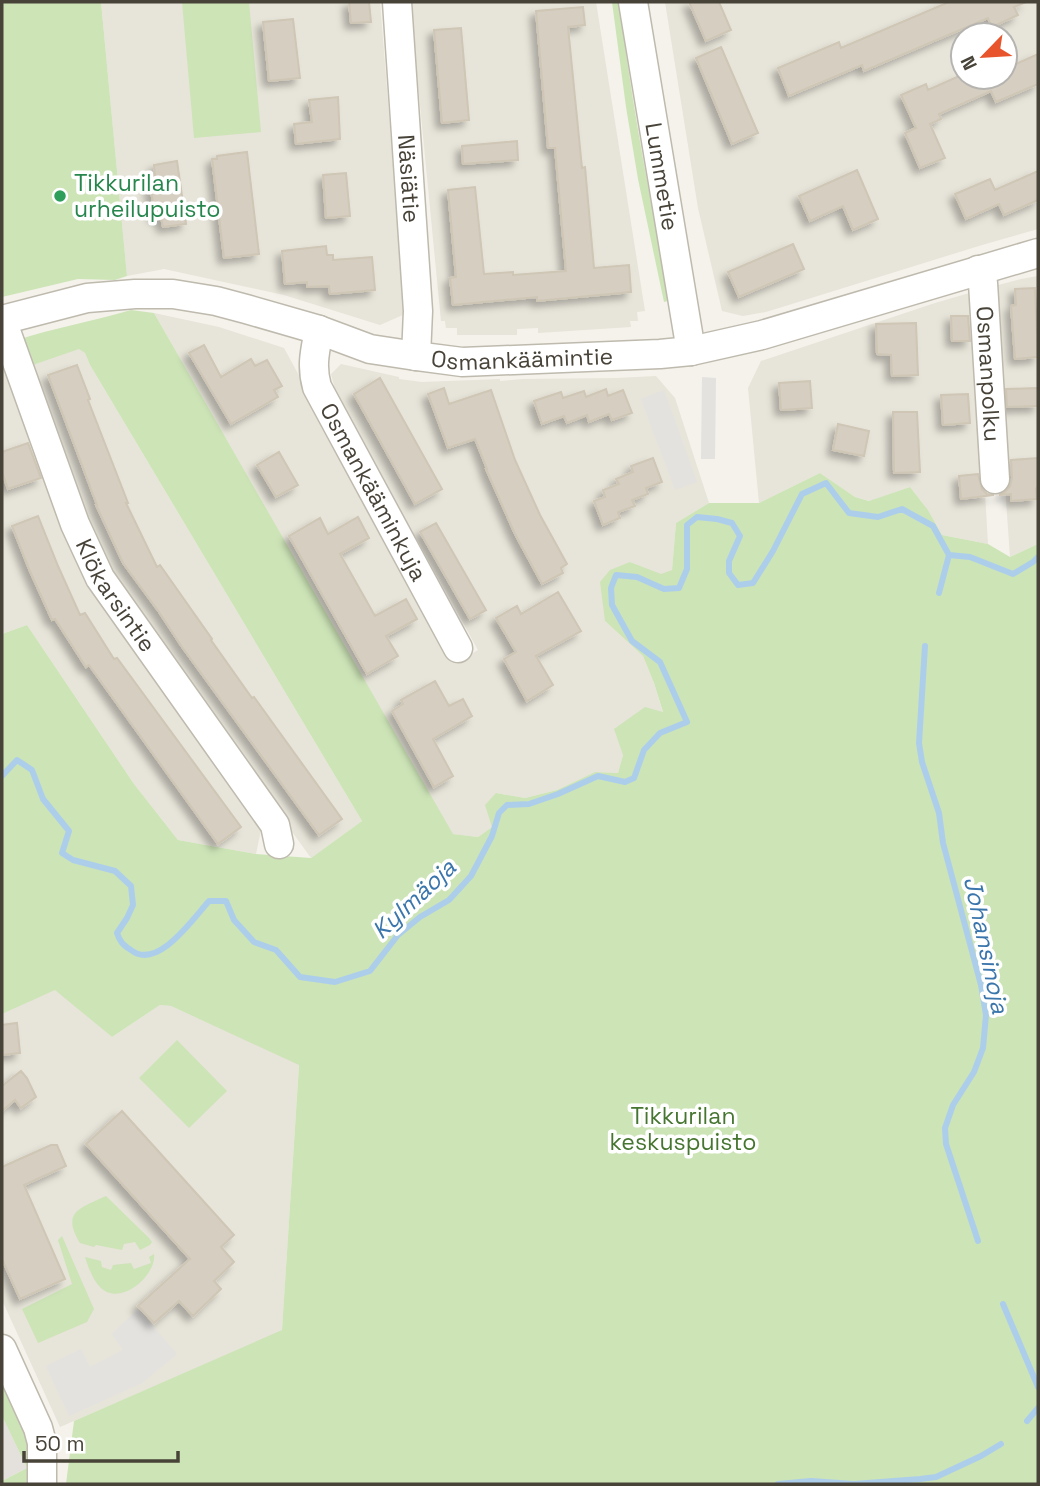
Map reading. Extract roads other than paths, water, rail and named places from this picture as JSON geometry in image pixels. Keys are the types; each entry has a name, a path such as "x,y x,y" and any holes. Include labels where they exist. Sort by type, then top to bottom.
{"street":[{"name":"Näsiätie","path":"397,2 418,311 416,356"},
{"name":"Lummetie","path":"633,2 691,351"},
{"name":"Osmankäämintie","path":"2,320 87,298 173,294 216,301 319,330 370,349 462,362 660,354 691,351 762,335 1038,253"},
{"name":"Osmanpolku","path":"978,270 982,283 995,479"},
{"name":"Klökarsintie","path":"2,320 75,524 100,578 275,825 279,844"},
{"name":"Osmankääminkuja","path":"319,330 313,361 317,387 458,648"},
{"path":"2,1349 42,1443 42,1484"}],"waterway":[{"name":"Kylmäoja","path":"2,776 17,760 32,770 43,799 69,831 62,853 73,860 115,871 131,886 133,905 117,933 122,943 131,950 141,955 152,954 174,940 209,901 226,901 234,920 254,942 276,950 300,977 335,982 370,971 398,935 420,917 449,900 471,876 492,836 499,813 507,805 529,804 598,776 625,782 634,778 644,750 660,733 687,722 660,662 632,641 612,605 611,588 616,575 637,577 664,589 679,588 687,569 687,525 697,517 732,523 740,536 729,561 729,573 738,585 753,583 802,494 826,483 849,513 878,517 902,509 933,526 949,555 970,557 1013,574 1038,557"},
{"name":"Johansinoja","path":"939,593 949,555"},
{"name":"Johansinoja","path":"925,646 919,743 922,762 939,813 943,843 981,985 986,1015 983,1048 974,1072 953,1105 945,1128 946,1144 978,1241"},
{"name":"Johansinoja","path":"1003,1304 1038,1387"},
{"name":"Johansinoja","path":"1027,1421 1038,1408"},
{"name":"Johansinoja","path":"778,1484 811,1481 854,1484 936,1477 1001,1444"}],"place":[{"name":"Tikkurilan urheilupuisto","path":"60,196"}],"park label":[{"name":"Tikkurilan keskuspuisto","path":"683,1129"}]}
